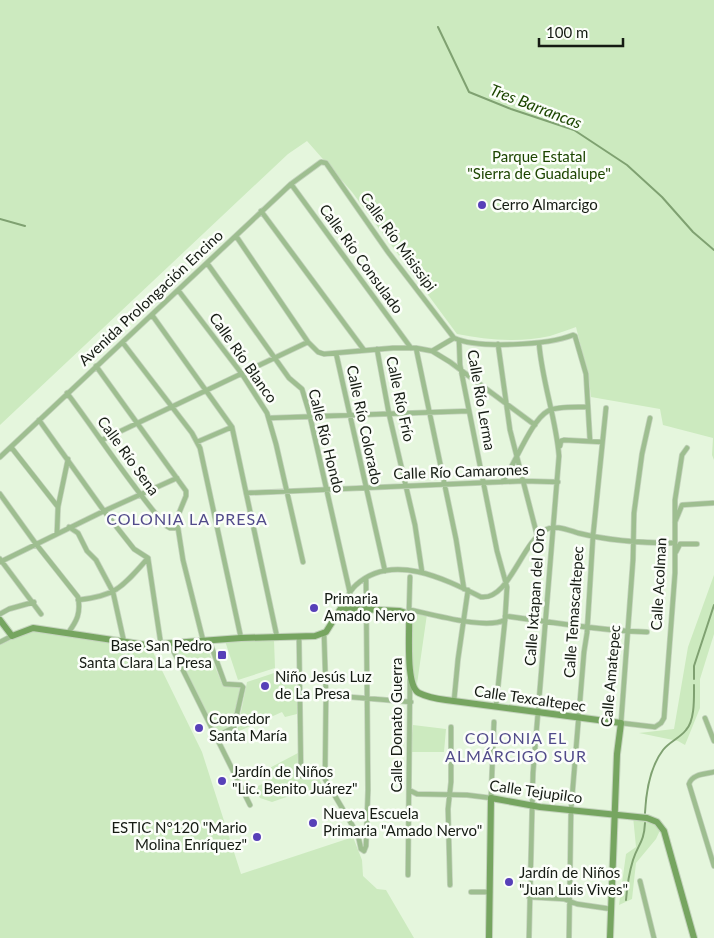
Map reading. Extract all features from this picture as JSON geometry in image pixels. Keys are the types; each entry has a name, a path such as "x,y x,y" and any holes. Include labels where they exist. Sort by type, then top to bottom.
{"street":[{"name":"Avenida Prolongación Encino","path":"0,457 208,264 290,184 317,163 322,162"},
{"name":"Calle Río Misissipi","path":"322,162 326,163 394,260 456,339"},
{"name":"Calle Río Consulado","path":"290,184 413,348 430,413 466,590 454,701"},
{"name":"Calle Río Frío","path":"261,211 364,350"},
{"name":"Calle Río Colorado","path":"236,236 308,342 320,353 336,353 385,571"},
{"name":"Calle Río Hondo","path":"208,264 289,378 302,389 350,593"},
{"name":"Calle Río Blanco","path":"178,290 242,374 269,418 303,562"},
{"path":"152,315 232,427 278,637"},
{"path":"432,350 456,339 498,344 539,343 575,336 586,374 590,441"},
{"name":"Calle Río Lerma","path":"456,339 497,551 506,582"},
{"path":"102,440 308,342"},
{"path":"123,343 197,442 241,638"},
{"name":"Calle Ixtapan del Oro","path":"529,938 531,804 537,712 547,621 558,482 559,450 542,375 539,343"},
{"path":"498,344 510,430 537,535"},
{"path":"336,353 377,349 413,348 432,350 535,424"},
{"name":"Calle Río Frío","path":"377,349 389,414 415,525 422,572"},
{"path":"96,366 186,493 178,516 178,528 183,560 206,640 225,684 241,685 243,687 234,727 216,737"},
{"name":"Calle Río Sena","path":"67,393 139,494 165,525 170,528 178,528"},
{"path":"502,482 535,424 544,414 551,410 587,406"},
{"name":"Calle Temascaltepec","path":"570,938 571,810 593,536 606,408"},
{"path":"269,418 469,411"},
{"name":"Calle Amatepec","path":"610,938 617,754 628,632 633,542 638,480 650,418"},
{"path":"39,420 104,511 134,549 148,558 161,645"},
{"path":"197,442 232,427"},
{"path":"559,450 561,442 564,440 602,442"},
{"path":"11,447 58,507"},
{"name":"Calle Acolman","path":"661,724 664,718 675,573 674,524 676,490 682,453 687,448"},
{"path":"57,533 58,507 68,459"},
{"path":"41,614 34,602 1,560 139,494 177,478"},
{"name":"Calle Río Camarones","path":"246,493 523,481 558,482"},
{"path":"0,494 36,544 75,592 78,600 78,618 68,633"},
{"path":"674,524 682,505 713,503"},
{"path":"69,527 78,533 87,550 96,560 113,592 124,642"},
{"path":"0,642 33,628 146,645 241,638 315,636 326,631 356,585 385,571 422,572 482,597 492,596 500,591 529,544 547,528 553,527 633,542 674,543"},
{"path":"674,556 680,544 697,544"},
{"path":"78,600 94,598 113,592 126,582 148,558"},
{"name":"Calle Donato Guerra","path":"408,875 410,672 408,611 410,577"},
{"path":"326,631 325,779 358,835 361,849 364,851 367,827 366,579"},
{"path":"496,706 505,618 506,582"},
{"path":"0,614 9,609 34,602"},
{"path":"341,608 408,611 463,621 498,622 505,618 547,621 596,629 647,632"},
{"path":"0,620 12,636"},
{"path":"300,637 301,776"},
{"path":"170,644 250,804"},
{"name":"Calle Texcaltepec","path":"410,672 414,688 419,693 454,701 656,727 661,724"},
{"path":"326,695 410,702"},
{"path":"706,718 714,741"},
{"path":"489,938 494,722"},
{"path":"450,885 448,818 451,727"},
{"path":"714,772 695,776 690,782 689,787 714,866"},
{"name":"Calle Tejupilco","path":"409,790 417,794 476,796 615,816 647,818 660,824 664,831 694,938"},
{"path":"640,881 654,938"},
{"path":"471,892 490,892"},
{"path":"529,897 564,899 577,904 611,909"}],"green space":[{"name":"Parque Estatal \"Sierra de Guadalupe\"","path":"0,0 714,0 714,460 712,455 713,438 663,425 660,409 591,397 589,380 576,327 550,336 515,340 480,338 457,334 352,192 307,141 288,154 0,425"},
{"path":"714,575 714,634 700,679 700,708 685,745 678,741 639,733 674,729 688,647"},
{"path":"408,608 427,614 417,684 410,666"},
{"path":"29,631 151,648 202,752 241,874 353,837 362,860 363,876 377,889 386,890 414,938 0,938 0,645"},
{"path":"274,640 275,668 238,680 225,641"},
{"path":"206,645 223,686 241,686 231,727 216,735 175,649"},
{"path":"274,673 297,673 297,714 285,717 282,712 237,732 247,682"},
{"path":"413,725 446,729 444,752 410,752"},
{"path":"298,753 297,777 318,777 324,788 298,793 272,802 260,798 254,788 266,782 262,772"},
{"path":"633,816 662,826 656,839 636,863 632,899 619,905 626,854 636,847"}],"waterway":[{"name":"Tres Barrancas","path":"438,27 469,92 511,109 574,130 627,165 662,197 693,232 714,250"},
{"path":"0,219 25,226"},
{"name":"Tres Barrancas","path":"694,679 694,666 714,605"},
{"name":"Tres Barrancas","path":"645,813 649,780 655,764 665,747 684,733 691,721 694,685"},
{"name":"Tres Barrancas","path":"626,900 630,870 642,839 645,823"}],"place":[{"name":"Cerro Almarcigo","path":"482,205"},
{"name":"Primaria Amado Nervo","path":"314,608"},
{"name":"Base San Pedro Santa Clara La Presa","path":"222,655"},
{"name":"Niño Jesús Luz de La Presa","path":"265,686"},
{"name":"Comedor Santa María","path":"199,728"},
{"name":"Jardín de Niños \"Lic. Benito Juárez\"","path":"222,781"},
{"name":"Nueva Escuela Primaria \"Amado Nervo\"","path":"313,823"},
{"name":"ESTIC N°120 \"Mario Molina Enríquez\"","path":"257,837"},
{"name":"Jardín de Niños \"Juan Luis Vives\"","path":"509,882"}],"district":[{"name":"COLONIA LA PRESA","path":"187,519"},
{"name":"COLONIA EL ALMÁRCIGO SUR","path":"516,747"}]}
